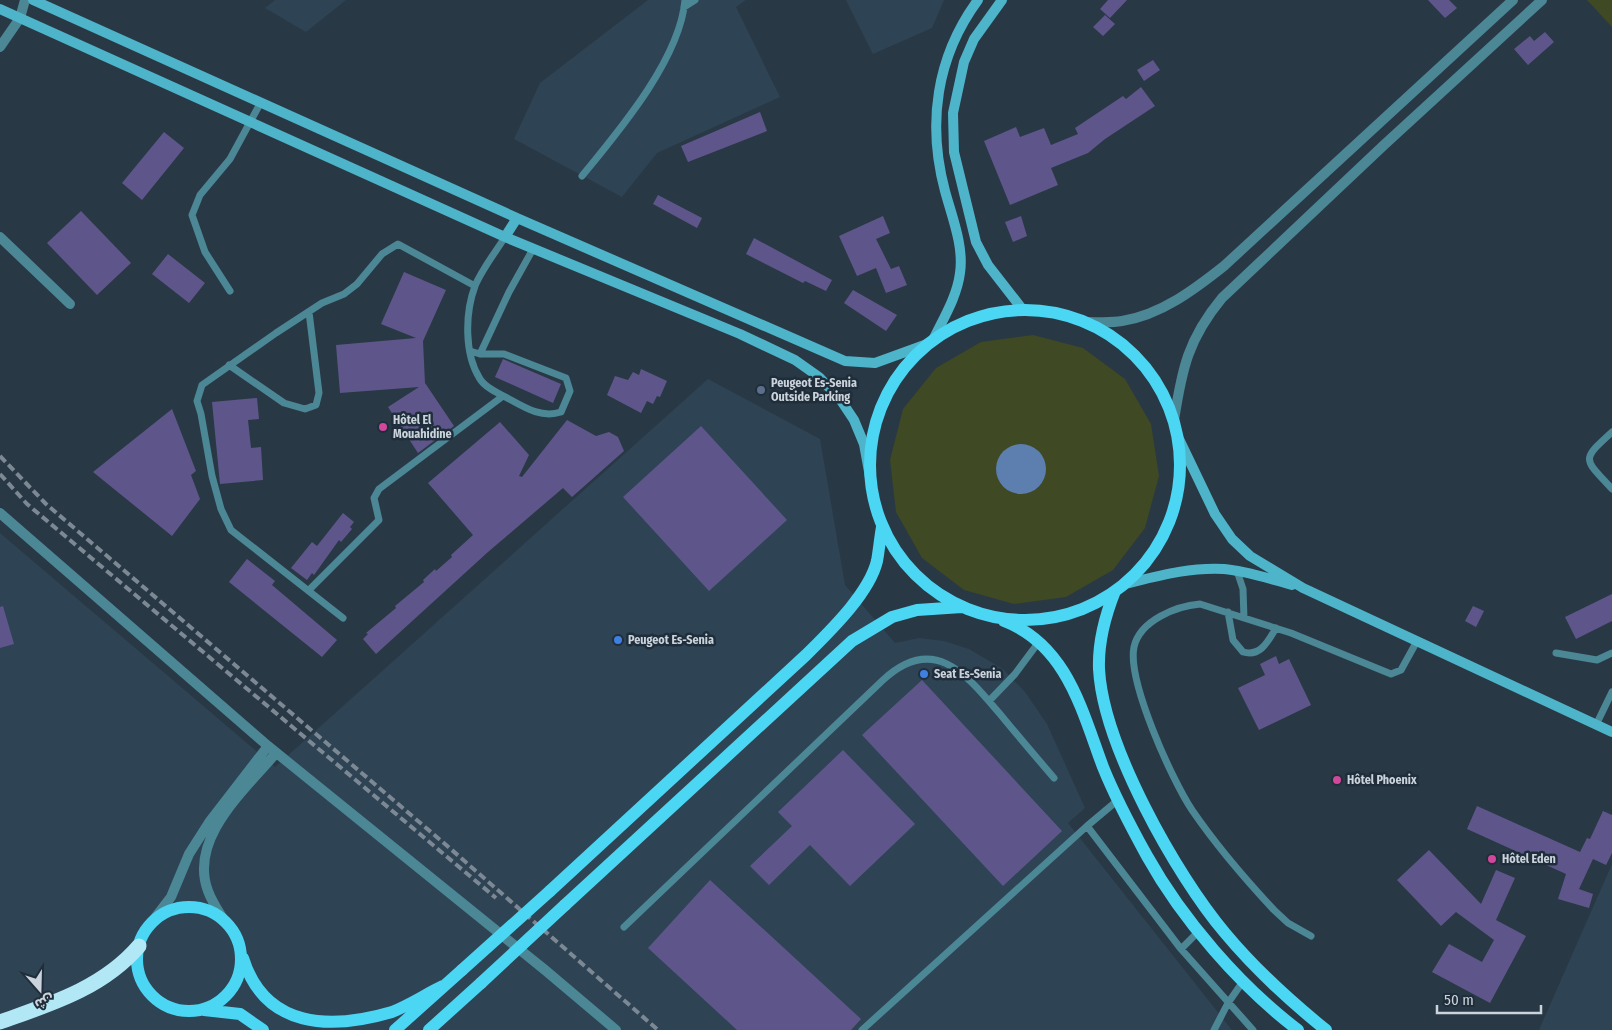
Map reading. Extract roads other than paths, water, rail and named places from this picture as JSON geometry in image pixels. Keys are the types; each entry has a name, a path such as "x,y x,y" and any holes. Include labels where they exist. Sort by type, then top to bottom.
{"highway":[{"path":"0,1022 47,1005 107,976 124,964 139,946"}],"main road":[{"path":"34,0 517,218 845,361 875,364 931,341 960,324 983,316 1023,310 1052,312 1087,322 1126,346 1142,362 1163,393 1174,420 1179,439 1207,500 1232,539 1250,556 1303,588 1612,732"},
{"path":"870,477 870,446 877,417 894,382 907,364 931,341 957,286 960,262 957,239 936,153 936,108 948,55 965,20 978,0"},
{"path":"1002,0 974,39 964,62 953,112 954,152 979,248 988,265 1023,310"},
{"path":"0,9 505,237 740,334 795,360 819,377 840,399 854,420 864,444 874,502 882,526 896,552 914,574 937,593 962,607 1010,623 1038,643 1057,662 1070,680 1118,800 1160,877 1199,931 1291,1028"},
{"path":"505,237 517,218"},
{"path":"1179,439 1180,485 1167,529 1156,550 1120,588 1108,608 1101,635 1100,681 1118,744 1149,813 1190,887 1225,934 1259,971 1326,1030"},
{"path":"395,1030 550,891 839,622 862,591 877,563 882,526"},
{"path":"995,618 1045,619 1070,614 1094,604 1120,588 1183,570 1202,568 1237,571 1303,588"},
{"path":"429,1030 852,641 892,617 917,610 962,607"},
{"path":"263,1030 240,1014 222,1010 175,1008 154,997 144,985 138,970 139,946 142,937 151,924 161,915 188,907 214,913 225,922 235,935 249,977 259,994 272,1006 292,1018 313,1023 337,1024 392,1012 443,986"},
{"path":"199,1010 223,998 232,988 238,976 240,950"},
{"path":"443,1030 469,993"}],"street":[{"path":"0,47 20,18 24,0"},
{"path":"1087,322 1123,321 1148,313 1197,287 1224,266 1513,0"},
{"path":"1174,420 1185,361 1207,317 1222,298 1376,152 1542,0"},
{"path":"0,238 70,304"},
{"path":"0,513 276,753 545,970 616,1030"},
{"path":"151,924 171,897 189,854 204,830 268,746"},
{"path":"225,922 213,902 206,882 205,859 209,844 216,827 276,753"}],"lane":[{"path":"582,176 622,127 654,78 672,45 685,4 695,0"},
{"path":"230,291 205,252 192,215 200,195 230,159 261,102"},
{"path":"470,351 480,354 504,354 566,378 570,391 561,412 552,415 542,414 503,396 480,380 470,351 466,328 475,286 505,237"},
{"path":"343,618 231,530 212,476 202,414 197,402 202,385 309,312 344,294 357,284 382,254 398,244 408,247 475,286"},
{"path":"480,354 509,292 533,249"},
{"path":"229,365 284,403 305,410 316,405 319,393 309,312"},
{"path":"311,588 379,520 374,498 379,489 503,396"},
{"path":"1612,432 1590,452 1588,458 1590,464 1612,489"},
{"path":"1237,571 1243,589 1244,618"},
{"path":"1311,936 1288,923 1267,903 1190,808 1176,782 1153,728 1138,681 1134,648 1137,638 1149,624 1170,611 1186,605 1200,604 1276,628 1391,674 1401,670 1417,641"},
{"path":"1228,612 1235,646 1243,652 1254,653 1260,650 1276,628"},
{"path":"989,701 1015,674 1038,643"},
{"path":"1556,653 1596,660 1612,653"},
{"path":"624,927 896,668 923,659 949,663 963,673 989,701 1054,778"},
{"path":"1596,725 1612,692"},
{"path":"862,1030 1118,800"},
{"path":"1087,826 1182,949 1254,1030"},
{"path":"1182,949 1199,931"},
{"path":"1214,1030 1228,1003 1244,980"}],"water":[{"path":"1021,444 1039,451 1046,469 1039,487 1021,494 1003,487 996,469 1003,451"}],"railway":[{"path":"0,456 46,504 445,844 658,1030"},
{"path":"0,474 27,504 496,898"}],"place":[{"name":"Peugeot Es-Senia Outside Parking","path":"761,390"},
{"name":"Hôtel El Mouahidine","path":"383,427"},
{"name":"Peugeot Es-Senia","path":"618,640"},
{"name":"Seat Es-Senia","path":"924,674"},
{"name":"Hôtel Phoenix","path":"1337,780"},
{"name":"Hôtel Eden","path":"1492,859"}]}
